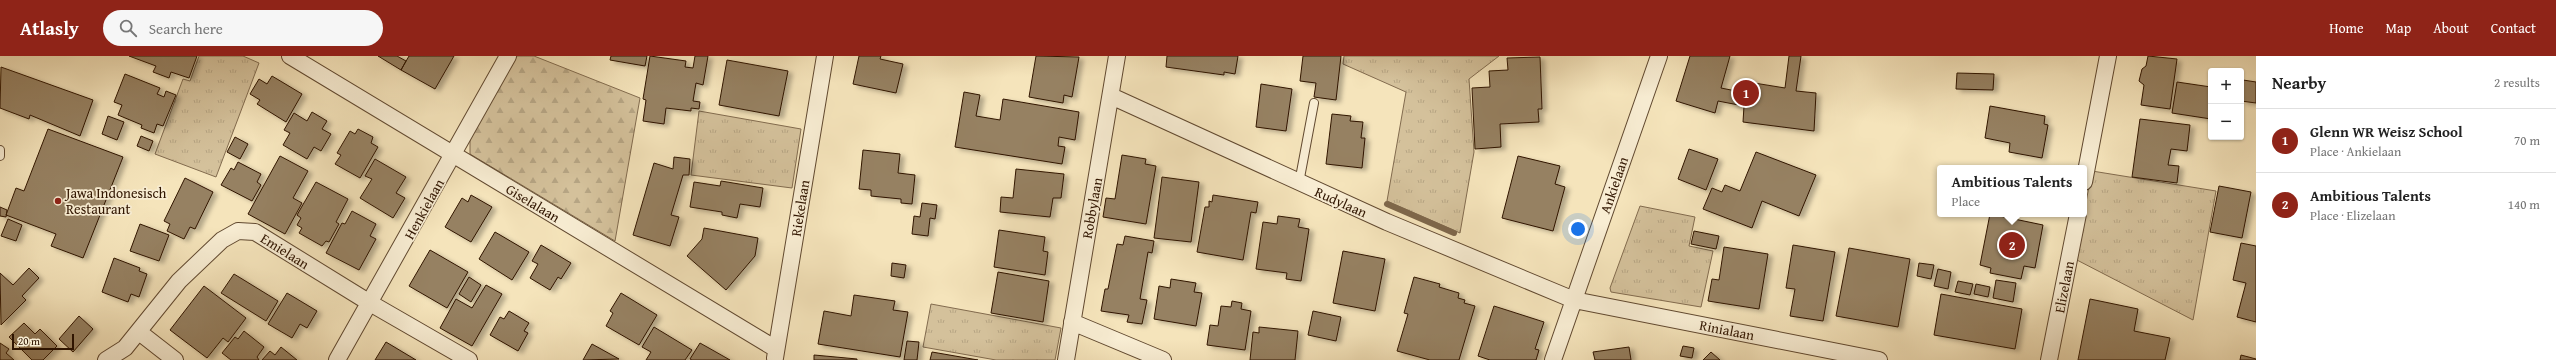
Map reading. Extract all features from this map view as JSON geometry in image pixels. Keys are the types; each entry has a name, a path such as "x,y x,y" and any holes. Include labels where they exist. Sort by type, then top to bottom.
{"street":[{"name":"Giselalaan","path":"290,56 454,155 776,355"},
{"name":"Henkielaan","path":"337,360 454,155 508,56"},
{"name":"Riekelaan","path":"776,355 825,56"},
{"name":"Robbylaan","path":"1066,360 1117,56"},
{"name":"Ankielaan","path":"1553,360 1659,56"},
{"path":"2087,166 2108,56"},
{"name":"Rudylaan","path":"1111,96 1299,183 1574,300"},
{"name":"Elizelaan","path":"2049,360 2077,217"},
{"name":"Emielaan","path":"106,360 125,348 179,281 222,240 238,231 255,232 370,303 469,360"},
{"name":"Rinialaan","path":"1574,300 1819,355 1879,360"},
{"path":"1072,322 1163,360"},
{"path":"139,332 175,360"}],"lane":[{"path":"1299,183 1314,103"},
{"path":"0,150 0,156"}],"green space":[{"path":"199,56 243,56 259,63 216,177 155,154 183,79 190,81"},
{"path":"517,56 534,56 640,98 615,241 470,154 470,138"},
{"path":"1344,56 1499,56 1469,79 1474,152 1460,233 1387,201 1406,92 1343,64"},
{"path":"699,111 801,129 792,188 691,175"},
{"path":"2092,171 2216,191 2193,320 2075,259 2083,217 2087,217 2087,197"},
{"path":"1640,206 1695,217 1689,246 1713,251 1701,307 1611,292 1610,288"},
{"path":"931,304 1061,328 1055,360 996,360 923,347"}],"building":[{"path":"129,56 197,56 189,78 171,72 169,78 153,72 156,66"},
{"path":"378,56 397,56 406,61 401,70"},
{"path":"409,56 454,56 435,89 401,70"},
{"path":"611,56 647,56 645,66 610,60"},
{"path":"650,56 686,61 685,67 693,68 695,56 708,56 703,85 696,83 693,101 700,102 699,109 691,108 691,111 666,108 664,124 643,121 646,100 643,99"},
{"path":"859,56 881,56 880,59 903,64 896,93 853,84"},
{"path":"1036,56 1079,57 1072,97 1064,95 1063,103 1029,97"},
{"path":"1167,56 1238,56 1235,74 1224,72 1224,75 1166,67"},
{"path":"1303,56 1341,56 1336,100 1314,97 1316,83 1300,81"},
{"path":"1690,56 1730,56 1721,88 1746,93 1748,82 1785,88 1789,56 1801,56 1796,91 1816,93 1814,131 1743,122 1744,106 1718,101 1715,113 1676,101"},
{"path":"2148,56 2177,59 2170,109 2141,105 2144,85 2139,81 2142,69 2146,66"},
{"path":"1540,57 1542,109 1538,109 1539,122 1500,124 1501,147 1475,149 1472,88 1490,87 1489,71 1508,70 1507,58"},
{"path":"727,60 788,71 779,116 719,105"},
{"path":"1,67 93,100 80,136 30,115 29,119 0,108"},
{"path":"1957,73 1994,74 1993,90 1956,89"},
{"path":"125,74 160,88 157,94 164,97 166,91 176,95 163,126 157,124 154,133 141,128 142,125 118,115 122,105 114,102"},
{"path":"272,76 302,94 286,122 257,104 260,100 250,94 259,79 267,84"},
{"path":"2244,80 2256,82 2256,103 2244,101"},
{"path":"2177,82 2208,87 2208,119 2172,113"},
{"path":"1261,84 1292,89 1286,131 1256,127"},
{"path":"964,92 980,95 976,116 1000,120 1003,99 1079,112 1075,140 1059,137 1058,146 1065,147 1062,164 955,147"},
{"path":"1990,106 2045,116 2044,124 2048,125 2042,158 2009,152 2010,143 1985,138"},
{"path":"312,112 327,121 322,129 331,134 321,151 314,147 307,159 283,145 290,133 284,130 294,113 307,121"},
{"path":"1332,114 1351,116 1350,121 1363,122 1361,138 1365,138 1362,168 1326,164"},
{"path":"108,116 124,122 117,140 102,134"},
{"path":"2140,119 2190,125 2187,151 2171,149 2168,165 2179,166 2177,183 2132,177"},
{"name":"Jawa Indonesisch Restaurant","path":"48,129 123,157 83,258 51,246 56,234 6,215 16,188 24,191"},
{"path":"358,129 373,137 371,143 378,147 360,178 335,164 341,155 337,153 350,131 355,134"},
{"path":"141,136 153,141 149,151 137,146"},
{"path":"235,137 248,144 240,159 227,152"},
{"path":"1689,149 1718,159 1706,190 1678,179"},
{"path":"863,150 900,154 898,173 915,175 912,204 901,203 901,199 871,196 871,190 859,189"},
{"path":"1756,152 1816,175 1799,216 1762,201 1752,228 1703,209 1712,188 1722,192 1725,185 1740,191"},
{"path":"1122,155 1146,159 1145,164 1156,166 1146,224 1103,217 1106,198 1115,199"},
{"path":"280,156 308,171 293,198 302,203 285,234 248,214"},
{"path":"1518,156 1560,166 1555,184 1565,187 1553,231 1502,218"},
{"path":"674,157 690,159 689,175 683,175 671,215 679,217 670,246 633,235 654,163 673,169"},
{"path":"375,159 406,177 396,193 405,198 393,218 360,198 372,179 365,176"},
{"path":"238,162 261,174 257,182 261,185 252,201 221,185 231,168 234,170"},
{"path":"1016,169 1064,174 1061,198 1053,198 1050,217 1000,212 1001,197 1013,198"},
{"path":"1162,177 1199,182 1191,242 1154,238"},
{"path":"185,178 213,192 195,229 190,227 184,239 167,231 170,224 164,221"},
{"path":"721,181 763,188 760,207 740,204 737,218 722,215 722,212 690,207 694,182 720,186"},
{"path":"316,182 348,199 336,222 339,224 329,242 326,241 322,246 299,233 302,228 297,225 301,218 297,215"},
{"path":"2219,186 2251,192 2242,238 2210,232"},
{"path":"471,195 492,207 471,242 445,227 462,198 468,202"},
{"path":"1213,195 1258,202 1256,213 1251,212 1243,260 1197,252 1205,207 1209,207 1209,201 1212,202"},
{"path":"922,203 937,205 935,219 930,218 928,236 912,234 914,216 920,217"},
{"path":"0,207 7,210 6,217 0,216"},
{"path":"352,211 376,224 370,236 376,239 359,270 326,253 342,223 345,224"},
{"path":"1278,216 1300,219 1298,227 1309,229 1301,281 1286,279 1287,273 1256,269 1263,222 1277,224"},
{"path":"1989,217 2004,217 2043,225 2035,268 2024,266 2021,279 1990,273 1991,268 1980,265"},
{"path":"8,219 22,225 16,241 1,236"},
{"path":"140,224 169,235 159,261 130,251"},
{"path":"704,228 758,238 755,256 726,290 687,256 702,239"},
{"path":"999,230 1045,237 1043,251 1048,252 1045,275 994,267"},
{"path":"1694,231 1719,236 1716,249 1691,244"},
{"path":"495,232 529,252 512,280 479,259"},
{"path":"1125,236 1154,241 1152,253 1148,252 1140,299 1147,300 1142,324 1127,322 1129,315 1101,311 1105,289 1108,289 1117,244 1123,245"},
{"path":"2241,243 2256,246 2256,322 2237,317 2246,283 2233,280"},
{"path":"541,245 571,263 561,279 558,277 550,290 530,278 538,264 532,261"},
{"path":"1793,245 1835,252 1823,321 1790,316 1795,289 1786,288"},
{"path":"1724,247 1768,254 1759,309 1708,301 1712,279 1719,280"},
{"path":"1849,248 1910,259 1898,327 1836,316"},
{"path":"430,250 468,272 447,308 409,286"},
{"path":"1343,251 1385,259 1375,311 1333,303"},
{"path":"114,258 140,268 139,271 147,274 139,297 131,294 128,302 102,292"},
{"path":"892,263 906,265 904,278 891,276"},
{"path":"1919,263 1934,265 1931,279 1917,276"},
{"path":"29,268 39,278 22,296 26,300 1,325 0,273 13,285"},
{"path":"1938,269 1951,272 1948,289 1934,286"},
{"path":"998,272 1049,281 1043,322 991,313"},
{"path":"234,274 278,301 266,321 221,293"},
{"path":"469,277 481,285 471,302 459,294"},
{"path":"1414,277 1440,284 1439,287 1459,293 1458,298 1465,300 1464,303 1475,306 1459,360 1430,360 1397,351 1408,314 1404,313"},
{"path":"1171,279 1196,283 1194,292 1202,293 1196,326 1154,319 1159,286 1170,288"},
{"path":"1996,280 2016,283 2013,302 1993,298"},
{"path":"1958,281 1973,284 1970,295 1955,292"},
{"path":"1976,284 1990,287 1988,297 1974,294"},
{"path":"486,285 502,294 472,346 440,328 456,299 472,308"},
{"path":"204,286 246,318 228,342 223,338 207,358 170,330"},
{"path":"287,293 317,311 307,328 300,324 292,338 268,324"},
{"path":"621,293 657,315 639,345 606,326 613,313 610,311"},
{"path":"1941,294 2022,309 2015,349 1934,335"},
{"path":"854,295 895,301 893,310 908,312 900,357 818,344 824,311 851,316"},
{"path":"2090,299 2138,309 2134,331 2170,338 2165,360 2078,360"},
{"path":"1232,301 1242,303 1241,309 1251,311 1245,350 1207,345 1210,325 1218,326 1221,306 1231,307"},
{"path":"1494,306 1544,322 1535,349 1539,350 1536,360 1490,360 1478,356"},
{"path":"509,311 529,323 524,331 528,333 518,351 490,335 500,317 504,319"},
{"path":"1313,311 1341,317 1336,341 1308,335"},
{"path":"79,316 93,329 73,352 59,339"},
{"path":"24,323 35,334 40,329 57,346 43,360 32,360 9,337"},
{"path":"654,327 692,350 685,360 646,360 651,352 642,347"},
{"path":"1259,327 1298,331 1295,360 1250,360 1253,332 1259,333"},
{"path":"244,331 264,347 257,357 259,360 231,360 222,353 235,337 238,339"},
{"path":"907,341 919,342 917,360 904,360"},
{"path":"386,342 416,360 375,360"},
{"path":"0,343 9,349 6,353 14,360 0,360"},
{"path":"700,343 730,360 690,359"},
{"path":"592,344 619,359 583,360"},
{"path":"1683,346 1694,348 1692,358 1680,356"},
{"path":"281,347 297,360 262,360 270,351 275,355"},
{"path":"1629,347 1631,360 1595,360 1593,352"},
{"path":"932,352 978,360 930,360"},
{"path":"1711,352 1720,360 1703,360"},
{"path":"814,355 857,359 857,360 814,360"},
{"path":"2241,355 2256,359 2256,360 2240,360"}],"waterway":[{"path":"1387,204 1454,233"}],"place":[{"name":"Glenn WR Weisz School","path":"1746,93"},
{"name":"Jawa Indonesisch Restaurant","path":"58,201"},
{"name":"Ambitious Talents","path":"2012,245"}]}
